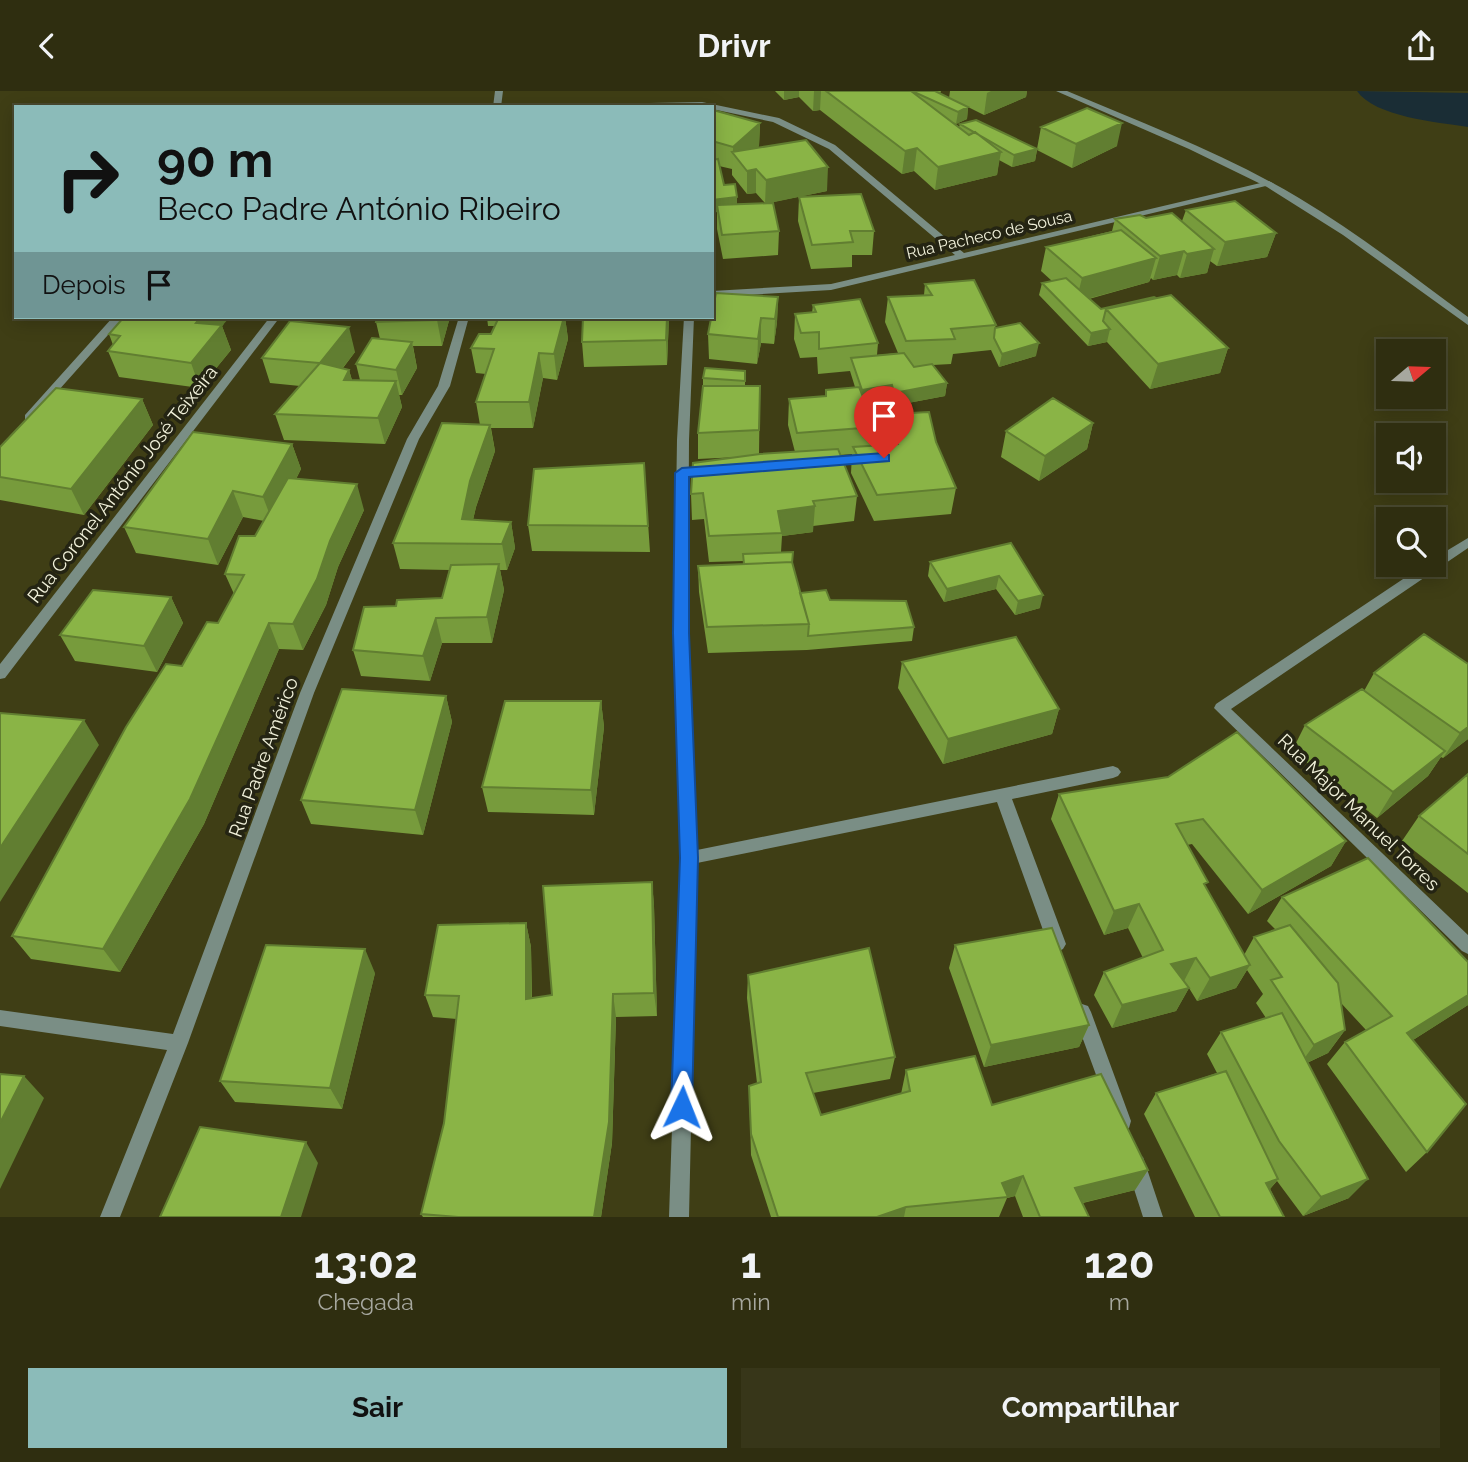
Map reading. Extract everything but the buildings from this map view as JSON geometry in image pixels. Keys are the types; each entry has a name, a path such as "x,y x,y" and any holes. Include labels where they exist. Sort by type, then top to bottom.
{"street":[{"path":"1060,91 1222,160 1269,184 1315,211 1468,322"},
{"path":"649,105 707,105"},
{"path":"714,107 776,120 832,147 963,257"},
{"name":"Rua Pacheco de Sousa","path":"714,294 831,287 1269,184"},
{"path":"18,429 117,319"},
{"name":"Rua Coronel António José Teixeira","path":"0,674 273,319"},
{"name":"Rua Padre Américo","path":"110,1217 179,1043 307,693 413,439 444,386 463,319"},
{"path":"679,1217 689,858 681,633 689,472 689,319"},
{"name":"Rua Major Manuel Torres","path":"1468,542 1221,708 1468,946"},
{"path":"689,858 1113,772"},
{"path":"1002,794 1064,963"},
{"path":"1074,989 1153,1217"},
{"path":"0,1018 179,1043"}],"waterway":[{"path":"1385,91 1420,102 1468,110"}],"route":[{"path":"682,1107 689,858 681,633 682,473 884,458"}]}
